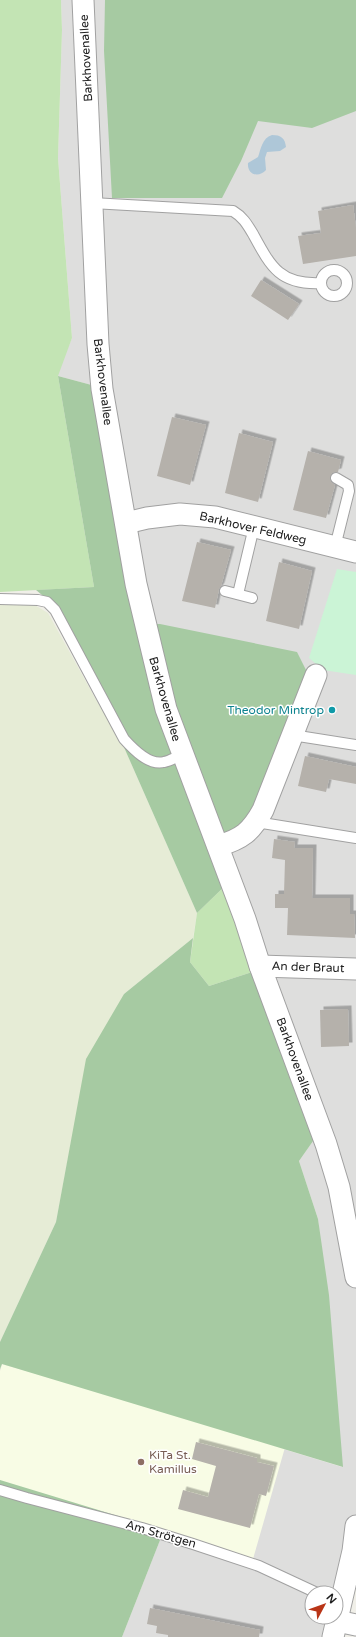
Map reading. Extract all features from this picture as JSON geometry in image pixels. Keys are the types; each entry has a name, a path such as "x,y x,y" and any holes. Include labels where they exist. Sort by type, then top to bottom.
{"street":[{"name":"Barkhovenallee","path":"83,0 98,344 101,382 141,612 166,709 182,755 218,846 260,966 326,1144 339,1187 356,1277"},
{"name":"Barkhover Feldweg","path":"126,523 147,518 180,514 215,517 356,552"},
{"path":"218,846 234,842 246,835 263,810 316,675"},
{"name":"An der Braut","path":"260,966 356,968"},
{"path":"344,1597 356,1526"}],"lane":[{"path":"92,203 233,211 241,215 268,262 278,272 306,284 321,283"},
{"path":"330,271 340,272 351,282 346,289 337,296 330,296 325,293 321,283 324,275 330,271"},
{"path":"335,547 349,491 348,485 336,478"},
{"path":"238,594 254,527"},
{"path":"225,591 252,598"},
{"name":"Barkhovenallee","path":"0,598 38,600 47,602 55,610 124,739 131,747 151,760 163,763 182,755"},
{"path":"292,735 356,746"},
{"path":"256,822 356,838"},
{"name":"Am Strötgen","path":"0,1490 142,1528 193,1544 259,1566 304,1587"}],"shaded area":[{"path":"61,0 356,0 356,1541 344,1591 344,1585 304,1585 304,1625 336,1625 333,1637 122,1637 164,1530 0,1480 0,1369 2,1364 342,1467 318,1219 299,1161 318,1134 145,624 99,387 58,376 57,373 72,338 58,158 62,30"},
{"path":"0,602 33,604 48,613 123,745 197,913 193,938 124,994 71,1142 56,1222 0,1342"},
{"name":"KiTa St. Kamillus","path":"2,1364 286,1444 253,1559 164,1530 20,1495 0,1480 0,1371"}],"green space":[{"path":"0,0 61,0 62,30 58,158 72,338 58,376 94,587 0,592"},
{"path":"105,0 356,0 356,111 312,128 258,121 241,161 222,198 112,198 104,51"},
{"path":"58,376 99,387 145,624 160,624 297,652 311,680 261,808 219,843 228,883 197,913 123,745 48,600 36,590 94,587"},
{"path":"337,569 356,572 356,675 323,670 309,658"},
{"path":"228,883 258,970 209,986 190,962 197,913"},
{"path":"193,938 190,962 209,986 258,970 318,1134 299,1161 318,1219 329,1295 343,1467 2,1364 0,1369 0,1342 56,1222 86,1059 124,994"},
{"path":"0,1480 164,1530 122,1637 0,1637"}],"water":[{"path":"272,135 282,138 285,141 286,147 280,151 267,152 265,158 266,170 260,174 251,173 248,163 258,157 264,141"}],"building":[{"path":"353,205 356,228 356,256 303,264 298,236 321,233 318,211"},
{"path":"261,280 299,304 288,320 251,296"},
{"path":"172,417 206,425 190,485 157,476"},
{"path":"239,433 273,442 258,502 225,493"},
{"path":"308,451 341,460 338,472 332,473 330,478 331,482 335,485 326,518 293,510"},
{"path":"197,542 231,550 215,608 182,601"},
{"path":"279,562 312,571 299,629 266,621"},
{"path":"305,756 356,767 356,784 329,779 326,792 298,786"},
{"path":"274,839 295,842 294,848 313,848 312,898 350,898 350,914 354,914 355,938 287,935 288,908 275,908 275,894 284,894 285,860 272,858"},
{"path":"348,1009 349,1046 321,1047 320,1010"},
{"path":"196,1442 257,1458 257,1462 274,1466 266,1496 259,1494 250,1528 178,1509 183,1490 208,1497 216,1466 192,1459"},
{"path":"150,1608 260,1630 259,1637 168,1637 168,1635 156,1633 157,1626 147,1624"}],"place":[{"name":"Theodor Mintrop","path":"332,710"},
{"name":"KiTa St. Kamillus","path":"141,1462"}]}
